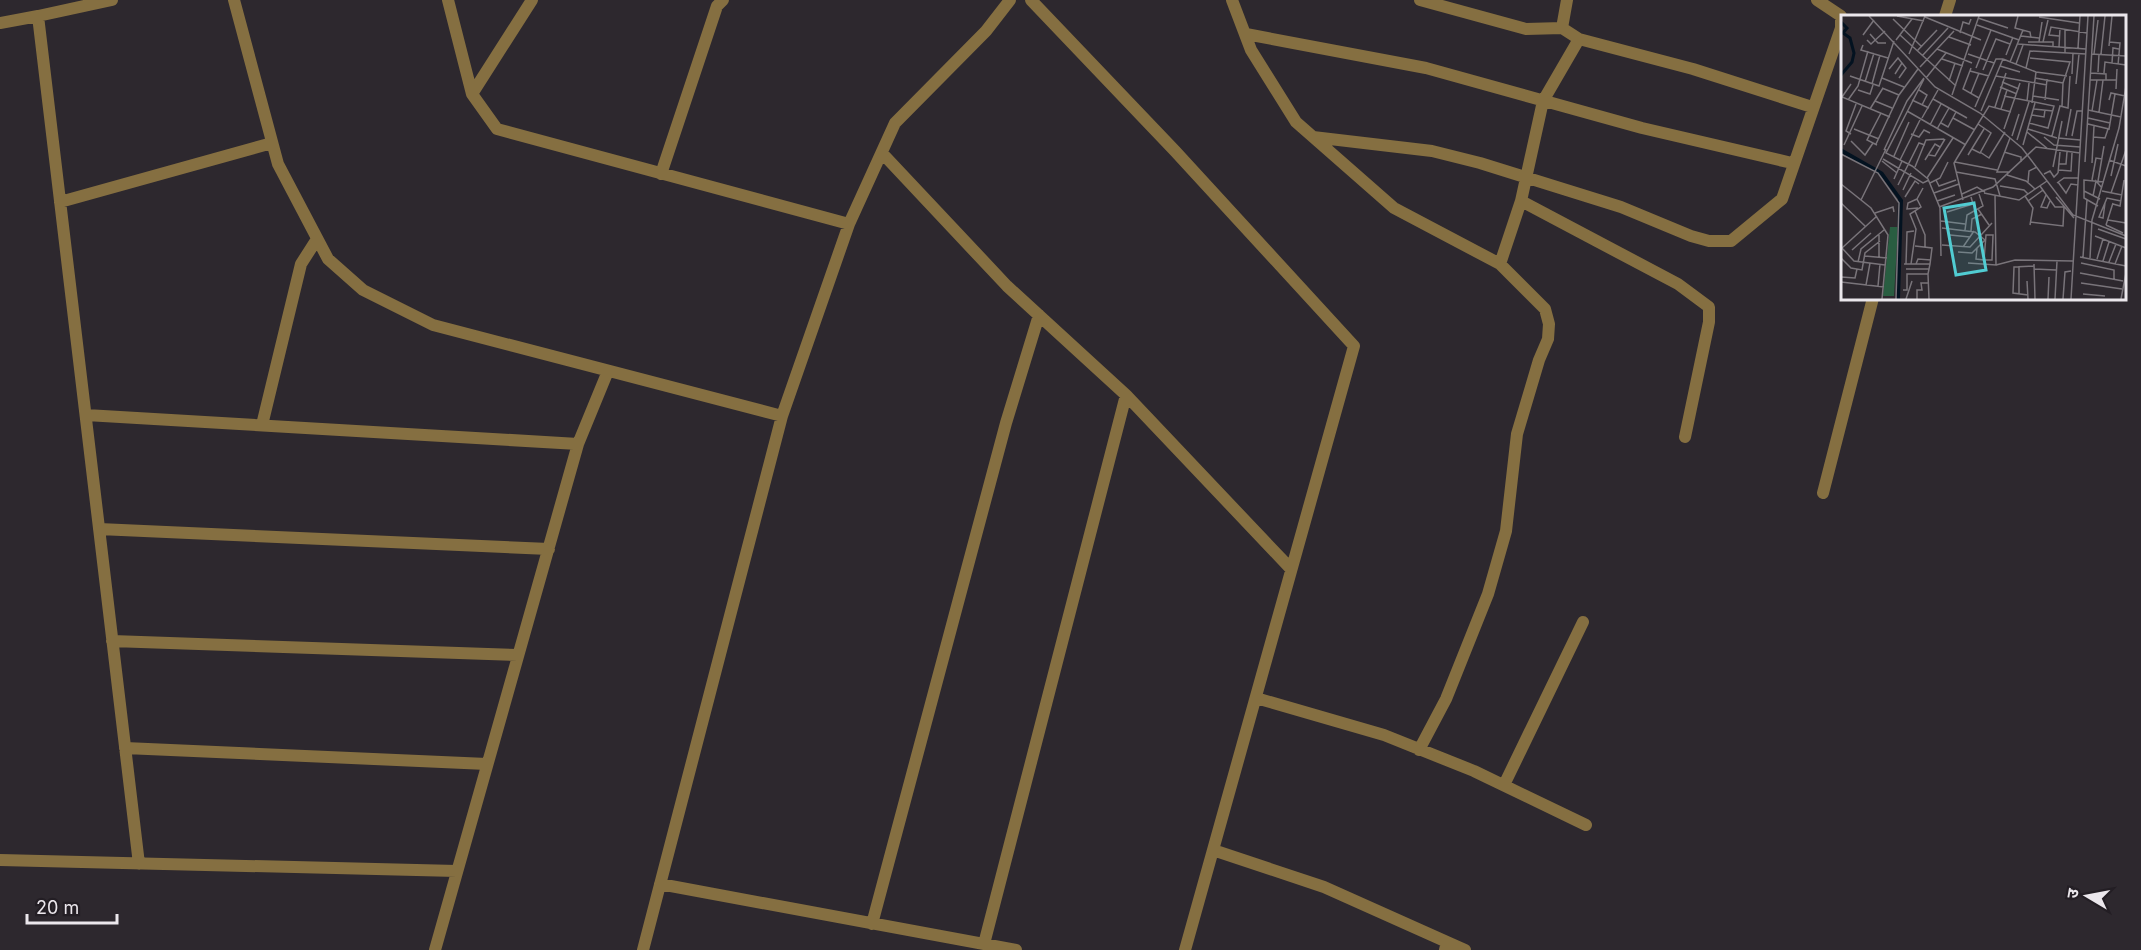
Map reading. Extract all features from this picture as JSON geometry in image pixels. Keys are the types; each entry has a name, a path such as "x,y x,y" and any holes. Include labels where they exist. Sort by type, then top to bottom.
{"street":[{"path":"0,23 112,0"},
{"path":"234,0 278,164 328,259 363,290 433,325 782,416"},
{"path":"448,0 472,94 497,129 849,224"},
{"path":"472,94 532,0"},
{"path":"661,174 717,6 723,0"},
{"path":"643,950 782,416 849,224 895,123 987,31 1010,0"},
{"path":"1031,0 1354,346 1185,950"},
{"path":"1232,0 1251,50 1296,122 1394,208 1500,264 1545,309 1549,324 1548,339 1539,360 1517,434 1506,531 1488,594 1446,699 1419,750"},
{"path":"1420,0 1526,29 1562,28 1579,39 1693,69 1812,107"},
{"path":"1562,28 1567,0"},
{"path":"1817,0 1837,12 1841,18"},
{"path":"1945,15 1950,0"},
{"path":"38,16 139,864"},
{"path":"1313,137 1432,151 1527,177 1621,207 1691,236 1709,241 1731,241 1782,200 1792,164 1841,23"},
{"path":"1246,34 1426,68 1642,128 1792,164"},
{"path":"1500,264 1521,201 1544,101 1579,39"},
{"path":"60,202 272,142"},
{"path":"882,153 1007,286 1126,395 1291,569"},
{"path":"1521,201 1678,285 1709,307 1709,322 1685,437"},
{"path":"262,425 301,264 317,239"},
{"path":"1823,493 1872,300"},
{"path":"872,924 1005,423 1039,315"},
{"path":"435,950 578,444 608,370"},
{"path":"984,944 1126,395"},
{"path":"86,416 578,444"},
{"path":"99,529 549,549"},
{"path":"1504,785 1583,622"},
{"path":"112,641 518,656"},
{"path":"1256,698 1384,735 1474,771 1586,825"},
{"path":"125,748 487,765"},
{"path":"1213,850 1324,887 1446,946 1465,950"},
{"path":"0,860 457,871"},
{"path":"660,884 1016,950"}]}
